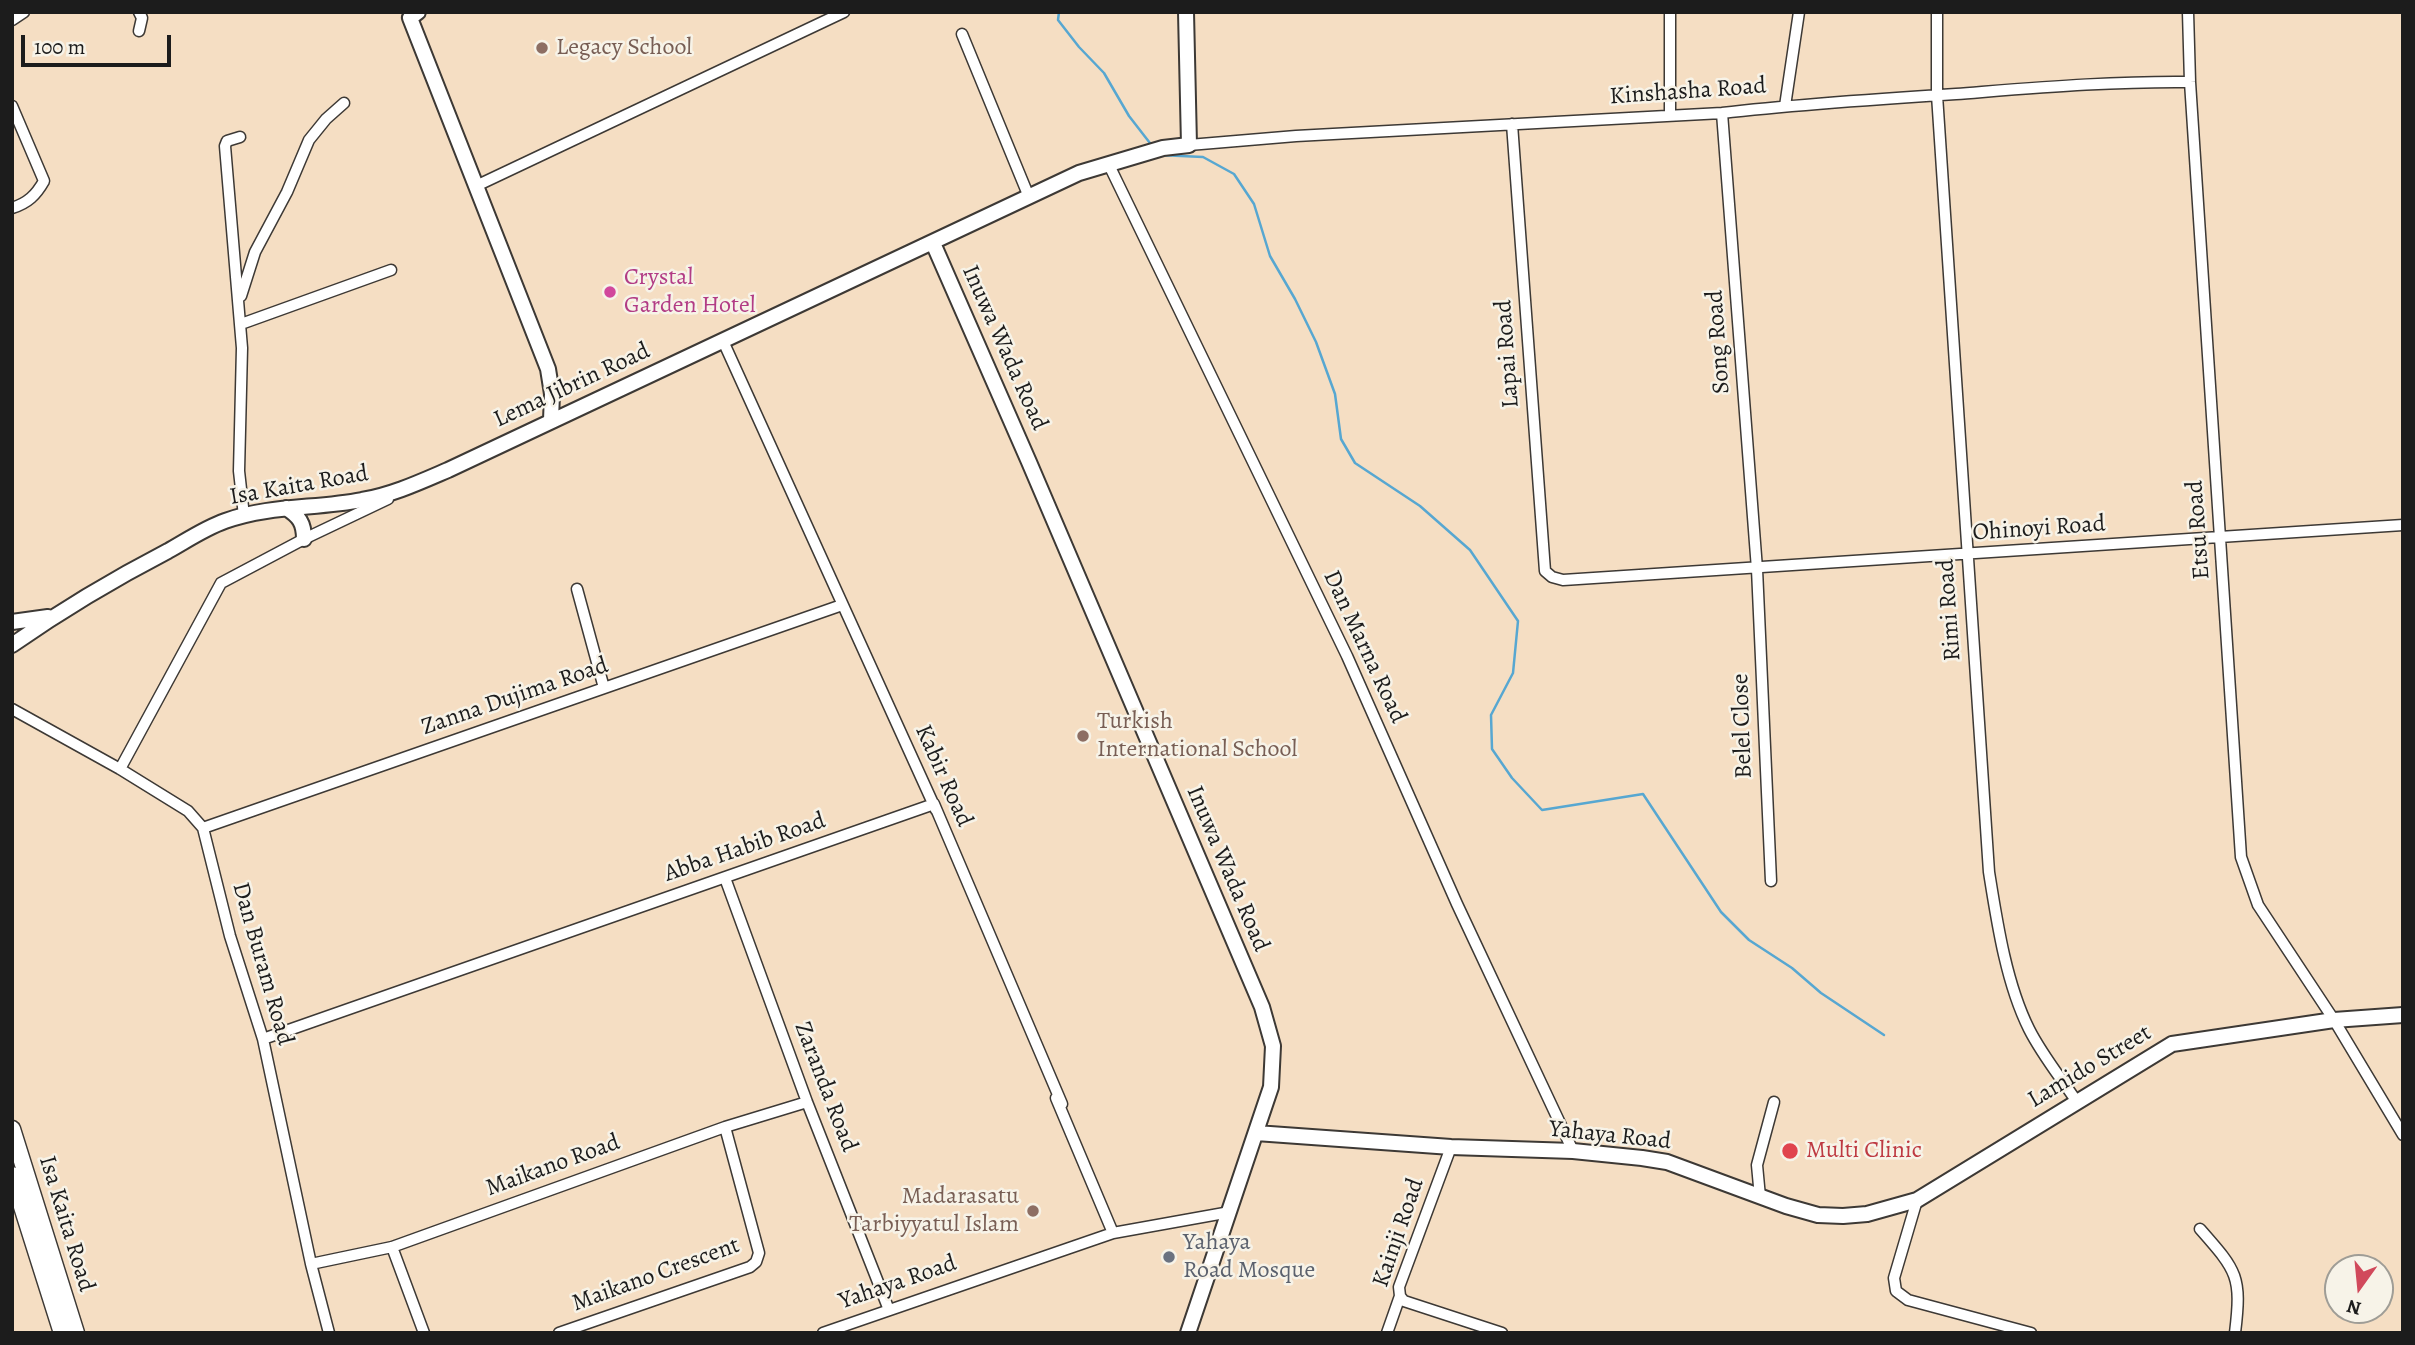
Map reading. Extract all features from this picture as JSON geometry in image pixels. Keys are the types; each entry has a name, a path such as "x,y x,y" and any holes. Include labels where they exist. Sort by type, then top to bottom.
{"main road":[{"name":"Isa Kaita Road","path":"12,1129 76,1333"},
{"name":"Isa Kaita Road","path":"12,1175 62,1333"}],"street":[{"path":"12,20 24,12"},
{"path":"139,12 142,18 139,32"},
{"path":"476,186 844,12"},
{"path":"1186,12 1189,145"},
{"path":"1670,12 1670,116"},
{"path":"1786,106 1798,12"},
{"name":"Rimi Road","path":"1937,12 1937,95 1989,872 1997,923 2016,995 2029,1029 2077,1102"},
{"name":"Etsu Road","path":"2188,12 2190,82 2241,857 2258,905 2334,1020 2403,1135"},
{"path":"412,14 548,369 552,394 551,420"},
{"path":"962,34 1029,197"},
{"name":"Kinshasha Road","path":"1189,145 1296,136 1722,113 1786,106 2131,82 2190,82"},
{"path":"240,300 255,252 287,192 309,140 344,103"},
{"path":"12,106 44,181 37,194 22,205 12,208"},
{"name":"Song Road","path":"1722,113 1758,569"},
{"name":"Lapai Road","path":"1513,124 1545,571 1552,577"},
{"path":"240,137 227,141 225,146 232,243 240,300 239,471 244,516"},
{"name":"Lema Jibrin Road","path":"120,769 221,583 304,539 551,420 1079,173 1163,148 1189,145"},
{"name":"Dan Marna Road","path":"1109,165 1348,656 1457,904 1573,1151"},
{"name":"Inuwa Wada Road","path":"933,243 1262,1007 1273,1046 1271,1087 1188,1333"},
{"path":"241,324 391,270"},
{"name":"Kabir Road","path":"723,341 934,804 1113,1233"},
{"name":"Isa Kaita Road","path":"12,645 53,616 125,573 223,521 264,510 363,500 396,491 448,470"},
{"path":"286,508 302,522 304,539"},
{"name":"Ohinoyi Road","path":"1552,577 1563,580 1758,569 2403,525"},
{"name":"Belel Close","path":"1758,569 1771,881"},
{"path":"577,589 604,688"},
{"name":"Zanna Dujima Road","path":"203,828 842,605"},
{"name":"Isa Kaita Road","path":"12,622 53,616"},
{"path":"12,709 120,769 188,811 203,828"},
{"path":"934,804 1062,1104"},
{"name":"Abba Habib Road","path":"263,1040 934,804"},
{"name":"Dan Buram Road","path":"203,828 230,936 263,1040 311,1264 329,1333"},
{"name":"Zaranda Road","path":"725,878 807,1102 889,1310"},
{"name":"Lamido Street","path":"1944,1184 2172,1044 2334,1020 2403,1016"},
{"name":"Maikano Road","path":"311,1264 392,1247 725,1127 807,1102"},
{"path":"1760,1197 1757,1165 1774,1102"},
{"name":"Maikano Crescent","path":"559,1333 750,1267 756,1262 759,1253 725,1127"},
{"name":"Yahaya Road","path":"1256,1133 1451,1147 1573,1151 1667,1162 1760,1197 1818,1215 1867,1214 1917,1200 1944,1184"},
{"name":"Kainji Road","path":"1387,1333 1400,1296 1399,1287 1451,1147"},
{"path":"1917,1200 1894,1278 1896,1292 1908,1300 2031,1333"},
{"name":"Yahaya Road","path":"823,1333 1113,1233 1230,1212"},
{"path":"2200,1229 2227,1259 2236,1278 2240,1298 2235,1333"},
{"path":"392,1247 425,1333"},
{"path":"1400,1296 1404,1301 1502,1333"}],"waterway":[{"path":"1059,12 1058,20 1104,73 1129,116 1153,147"},
{"path":"1159,155 1203,157 1234,174 1254,204 1270,256 1316,342 1335,394 1341,439 1355,463 1420,506 1470,550 1518,621 1513,673 1491,715 1492,749 1512,778 1542,810 1643,794 1721,912 1749,940 1884,1035"}],"place":[{"name":"Legacy School","path":"542,48"},
{"name":"Crystal Garden Hotel","path":"610,292"},
{"name":"Turkish International School","path":"1083,736"},
{"name":"Multi Clinic","path":"1790,1151"},
{"name":"Madarasatu Tarbiyyatul Islam","path":"1033,1211"},
{"name":"Yahaya Road Mosque","path":"1169,1257"}]}
